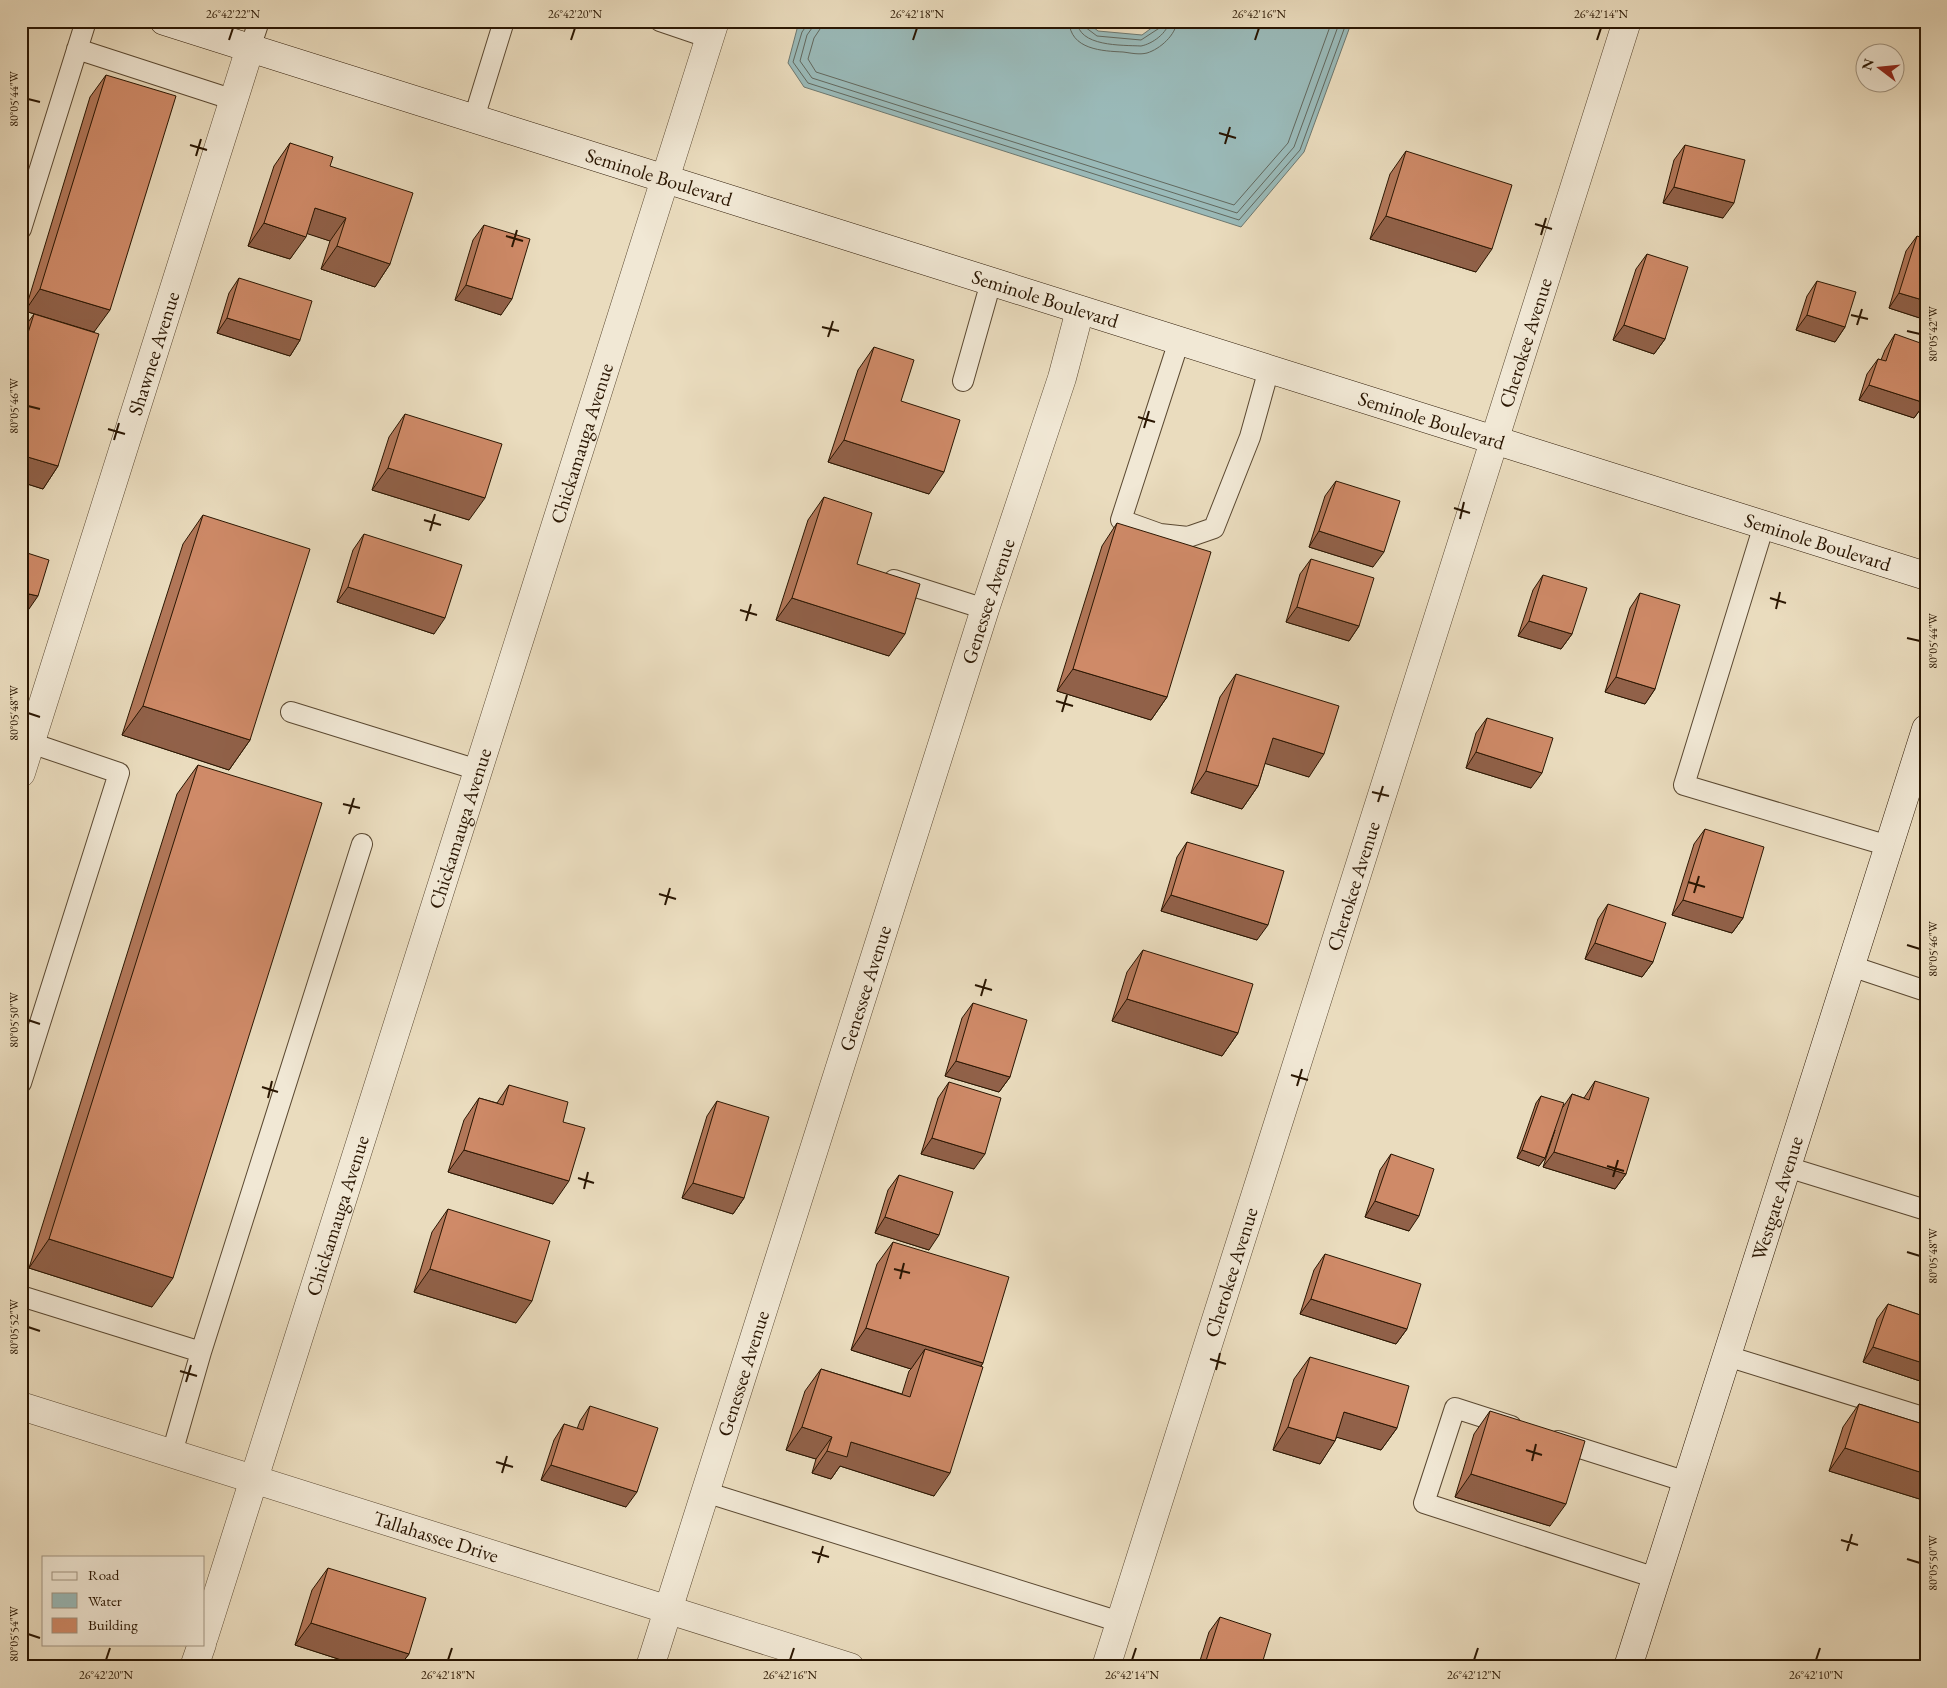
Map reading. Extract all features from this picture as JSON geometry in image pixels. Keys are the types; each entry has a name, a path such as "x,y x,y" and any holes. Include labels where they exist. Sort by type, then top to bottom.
{"street":[{"name":"Seminole Boulevard","path":"164,21 1926,576"},
{"name":"Cherokee Avenue","path":"1106,1667 1627,21"},
{"name":"Chickamauga Avenue","path":"205,1634 712,30"},
{"name":"Shawnee Avenue","path":"21,773 250,48"},
{"name":"Genessee Avenue","path":"650,1667 985,609 1062,378 1080,310"},
{"name":"Westgate Avenue","path":"1628,1667 1926,730"},
{"name":"Tallahassee Drive","path":"21,1406 850,1667"},
{"path":"194,1667 201,1646"}],"lane":[{"path":"21,229 86,21"},
{"path":"250,48 259,21"},
{"path":"474,118 504,21"},
{"path":"660,21 712,30"},
{"path":"77,49 234,100"},
{"path":"963,381 992,282"},
{"path":"1179,341 1121,520 1160,534 1188,537 1214,528 1250,437 1269,370"},
{"path":"1764,525 1684,785 1889,846"},
{"path":"880,576 985,609"},
{"path":"291,712 478,770"},
{"path":"21,1084 119,773 31,744"},
{"path":"172,1453 201,1352 362,844"},
{"path":"1851,966 1926,991"},
{"path":"1787,1168 1926,1210"},
{"path":"21,1296 201,1352"},
{"path":"1727,1356 1926,1418"},
{"path":"1656,1578 1424,1504 1454,1408 1687,1482"},
{"path":"705,1492 1120,1622"}],"water":[{"path":"804,21 1086,21 1098,31 1142,35 1161,21 1352,21 1304,152 1241,227 804,87 788,63 797,29"}],"building":[{"path":"106,75 176,96 110,310 40,289"},
{"path":"290,143 333,157 330,166 413,193 390,264 337,246 346,218 315,208 306,237 264,223"},
{"path":"1685,145 1745,160 1734,203 1674,187"},
{"path":"1406,151 1512,185 1492,249 1386,216"},
{"path":"484,225 530,239 512,299 466,285"},
{"path":"1917,236 1926,239 1926,301 1899,293"},
{"path":"1647,254 1688,267 1665,339 1624,325"},
{"path":"239,278 312,301 300,340 227,318"},
{"path":"1817,281 1856,292 1845,327 1807,315"},
{"path":"34,314 99,334 58,466 21,455 21,355"},
{"path":"1895,334 1926,345 1925,403 1869,385 1878,359 1886,361"},
{"path":"874,347 914,360 901,401 960,420 944,472 844,440"},
{"path":"405,414 502,444 485,498 388,468"},
{"path":"1336,481 1400,501 1384,552 1319,531"},
{"path":"824,497 872,513 857,564 920,584 905,634 792,598"},
{"path":"203,515 310,549 250,740 143,706"},
{"path":"1117,523 1211,552 1167,697 1073,669"},
{"path":"364,534 462,565 445,618 348,587"},
{"path":"21,551 49,560 38,596 29,594 21,618"},
{"path":"1311,559 1374,578 1359,626 1297,607"},
{"path":"1543,575 1587,588 1572,634 1529,621"},
{"path":"1640,593 1680,605 1655,689 1616,677"},
{"path":"1236,674 1339,706 1324,754 1273,738 1258,786 1206,771"},
{"path":"1487,718 1553,738 1542,773 1476,752"},
{"path":"198,765 322,803 173,1278 49,1239"},
{"path":"1705,829 1764,847 1743,918 1683,900"},
{"path":"1187,842 1284,871 1268,925 1171,895"},
{"path":"1608,904 1666,923 1653,962 1595,943"},
{"path":"1143,950 1253,984 1238,1033 1127,999"},
{"path":"973,1003 1027,1020 1010,1077 956,1061"},
{"path":"1595,1081 1649,1098 1626,1174 1554,1152 1572,1094 1589,1100"},
{"path":"949,1082 1001,1098 985,1154 932,1138"},
{"path":"509,1085 568,1102 563,1122 585,1128 569,1181 464,1150 479,1098 503,1105"},
{"path":"1541,1096 1564,1103 1545,1158 1522,1150"},
{"path":"717,1101 769,1117 744,1198 693,1183"},
{"path":"1391,1154 1434,1169 1419,1216 1375,1201"},
{"path":"899,1175 953,1192 939,1235 885,1217"},
{"path":"448,1209 550,1241 532,1301 430,1269"},
{"path":"893,1242 1009,1277 983,1363 866,1328"},
{"path":"1325,1254 1421,1284 1407,1329 1311,1299"},
{"path":"1888,1304 1926,1317 1926,1364 1873,1347"},
{"path":"925,1349 983,1367 950,1473 851,1442 847,1457 827,1451 832,1437 802,1427 821,1369 910,1397"},
{"path":"1310,1357 1409,1386 1397,1428 1344,1412 1335,1441 1288,1427"},
{"path":"1859,1404 1926,1425 1926,1474 1845,1448"},
{"path":"590,1406 658,1428 637,1492 551,1465 564,1424 583,1430"},
{"path":"1490,1411 1585,1441 1566,1504 1471,1474"},
{"path":"328,1568 426,1598 409,1654 311,1623"},
{"path":"1220,1617 1271,1634 1261,1667 1204,1667"}]}
